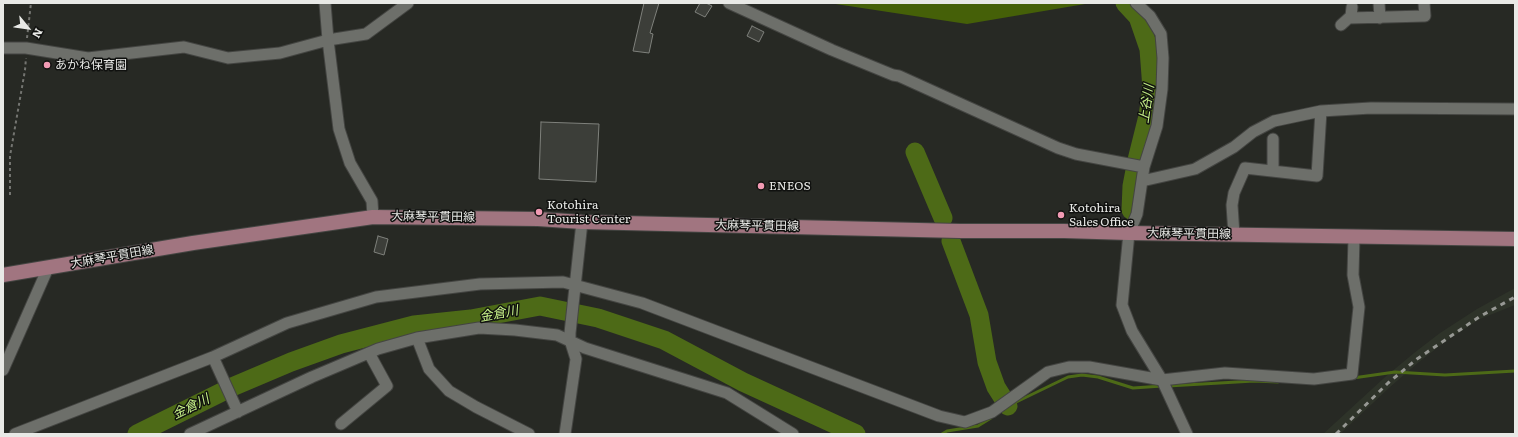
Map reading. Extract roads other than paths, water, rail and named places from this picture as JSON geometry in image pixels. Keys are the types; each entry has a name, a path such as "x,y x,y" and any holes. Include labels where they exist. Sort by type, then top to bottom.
{"main road":[{"name":"大麻琴平貫田線","path":"3,275 193,243 373,216 538,219 582,222 960,231 1064,231 1515,239"}],"street":[{"path":"325,3 339,129 350,163 372,201 373,216"},
{"path":"3,48 26,48 88,58 184,47 228,58 280,53 328,40 366,34 408,3"},
{"path":"729,3 832,50 899,76 1058,148 1076,154 1144,167"},
{"path":"1136,3 1150,16 1161,34 1163,58 1162,89 1157,126 1144,167 1138,214 1129,233 1122,305 1132,331 1162,380 1187,434"},
{"path":"1379,3 1380,18"},
{"path":"1352,7 1352,16 1345,22 1380,18 1425,16 1424,3"},
{"path":"1142,181 1195,170 1274,121 1321,111 1371,108 1515,109"},
{"path":"1234,235 1232,205 1234,193 1245,168 1318,176 1321,111"},
{"path":"1273,138 1273,171"},
{"path":"565,434 576,359 570,337 582,222"},
{"path":"15,434 213,357 287,322 376,297 480,284 563,282 575,288 642,303 939,416 965,422 992,412 1048,372 1069,367 1089,367 1162,380 1225,372 1314,379 1352,374 1359,307 1353,275 1354,237"},
{"path":"3,370 48,268"},
{"path":"190,434 312,377 368,353 417,338 479,328 515,330 570,337 585,348 727,393 793,434"},
{"path":"417,338 429,369 449,391 529,434"},
{"path":"341,424 387,386 368,353"},
{"path":"213,357 238,412"}],"waterway":[{"name":"上谷川","path":"1125,3 1138,17 1149,49 1152,89 1148,116 1132,186 1131,210"},
{"path":"915,152 943,218"},
{"path":"951,241 979,315 987,362 996,387 1008,406"},
{"name":"金倉川","path":"137,434 232,387 291,362 341,344 414,325 471,319 540,306 598,318 664,340 743,382 856,434"},
{"path":"1353,378 1395,372 1445,375 1515,371"},
{"path":"1010,405 1068,377 1082,375 1098,377 1133,388 1162,386"},
{"path":"1168,386 1254,381 1278,382"},
{"path":"942,434 947,431 978,426 991,418"}],"railway":[{"path":"1336,434 1388,383 1417,359 1479,317 1515,297"}],"place":[{"name":"あかね保育園","path":"47,65"},
{"name":"ENEOS","path":"761,186"},
{"name":"Kotohira Tourist Center","path":"539,212"},
{"name":"Kotohira Sales Office","path":"1061,215"}]}
